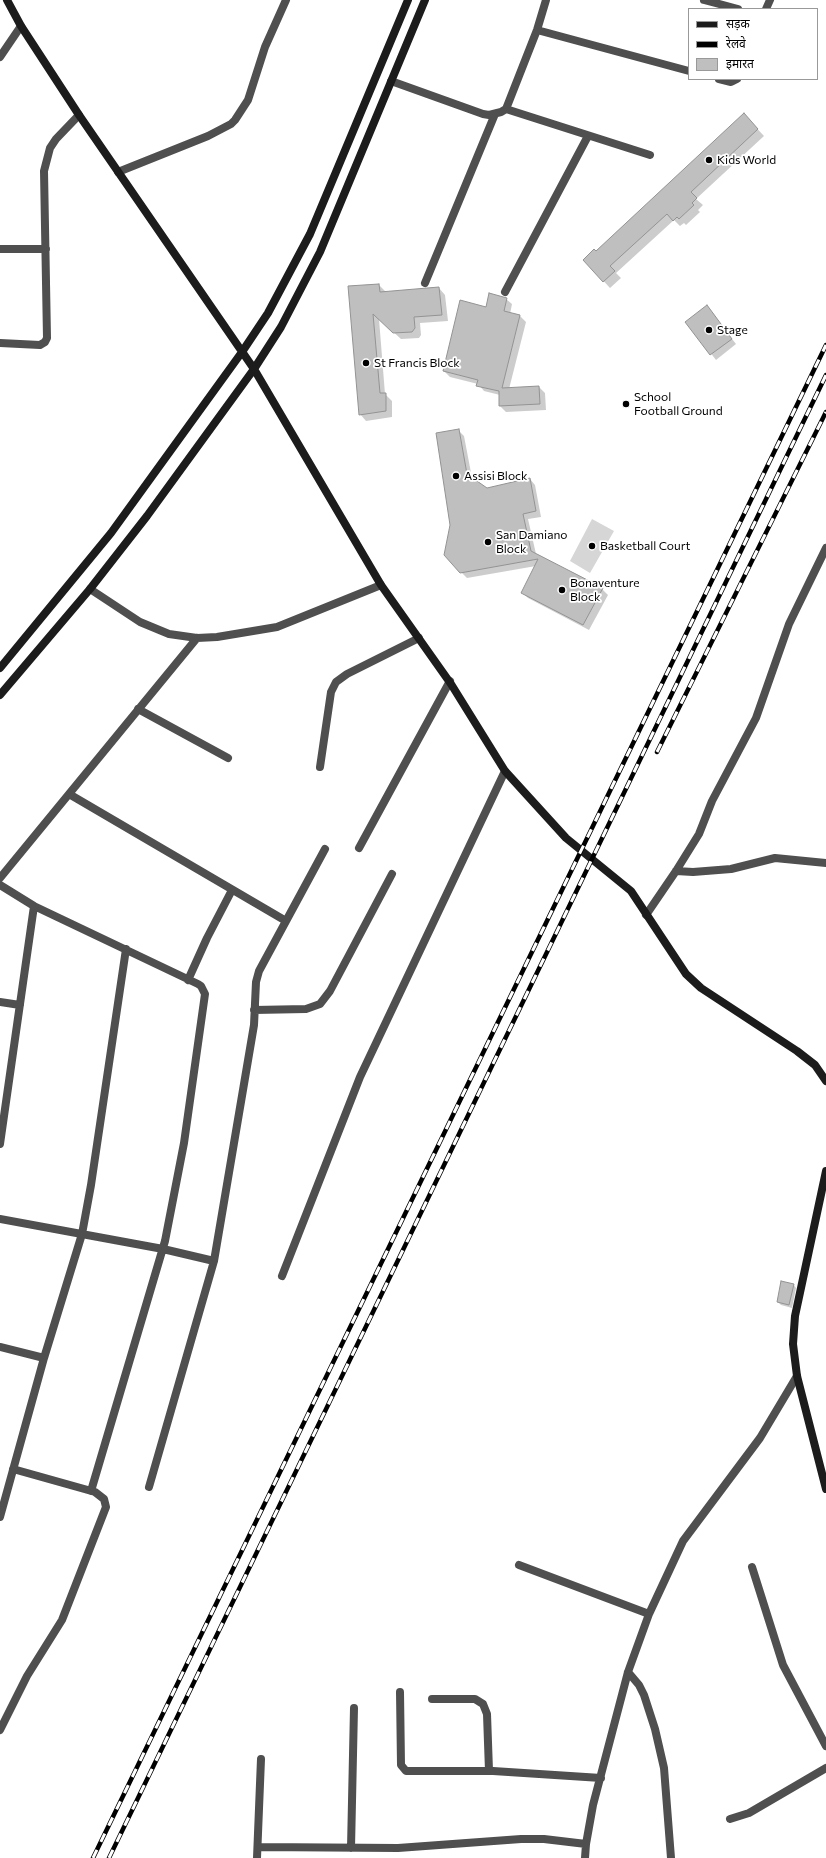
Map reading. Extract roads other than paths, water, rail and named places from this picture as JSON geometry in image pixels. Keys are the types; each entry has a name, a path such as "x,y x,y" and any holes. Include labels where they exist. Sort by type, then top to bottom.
{"street":[{"path":"7,0 21,26 79,115 254,369 381,585 450,682 505,771 566,838 631,892 686,974 696,983 797,1051 815,1065 826,1080"},
{"path":"118,172 208,136 235,120 248,100 265,47 286,0"},
{"path":"0,668 111,533 242,352 268,313 310,234 408,0"},
{"path":"0,695 90,589 147,516 254,369 281,327 320,252 425,0"},
{"path":"506,109 537,30 546,0"},
{"path":"704,0 734,8"},
{"path":"0,57 21,26"},
{"path":"537,30 688,71"},
{"path":"723,80 731,82 735,80"},
{"path":"391,81 483,114 495,114 506,109 650,155"},
{"path":"425,283 495,114"},
{"path":"0,344 34,346 45,342 48,331 44,171 50,148 56,139 79,115"},
{"path":"505,292 588,136"},
{"path":"0,249 46,249"},
{"path":"646,915 699,834 712,801 756,718 788,624 826,548"},
{"path":"90,589 140,622 169,634 197,638 217,637 277,627 381,585"},
{"path":"0,878 197,638"},
{"path":"320,767 331,692 336,682 347,674 419,638"},
{"path":"359,848 450,682"},
{"path":"138,710 228,758"},
{"path":"282,1276 360,1077 505,771"},
{"path":"69,794 286,922"},
{"path":"149,1487 214,1260 254,1025 254,991 259,971 325,849"},
{"path":"676,871 693,872 731,869 775,858 826,863"},
{"path":"254,1010 306,1009 320,1004 330,991 392,874"},
{"path":"0,885 34,906 201,986 205,994 206,1001 174,1200 164,1249 91,1491"},
{"path":"188,980 207,938 232,890"},
{"path":"0,1144 34,906"},
{"path":"0,1517 44,1358 82,1234 126,949"},
{"path":"0,1002 20,1005"},
{"path":"826,1172 795,1316 793,1344 797,1376 826,1489"},
{"path":"0,1219 164,1249 214,1260"},
{"path":"0,1347 44,1358"},
{"path":"585,1858 586,1844 600,1778 628,1672 650,1614 683,1541 760,1438 797,1376"},
{"path":"0,1730 27,1676 62,1620 106,1507 104,1499 101,1495 91,1491 13,1470"},
{"path":"519,1565 650,1614"},
{"path":"752,1567 788,1676 826,1746"},
{"path":"628,1672 639,1685 655,1729 664,1768 671,1858"},
{"path":"400,1692 401,1765 406,1771 412,1773 489,1770 600,1778"},
{"path":"432,1699 475,1699 483,1704 487,1714 489,1770"},
{"path":"351,1848 354,1708"},
{"path":"257,1858 261,1760"},
{"path":"730,1819 749,1812 826,1768"},
{"path":"258,1847 398,1848 521,1839 544,1839 586,1844"}],"railway":[{"path":"93,1858 826,345"},
{"path":"109,1858 826,375"},
{"path":"657,752 826,412"}],"place":[{"name":"Kids World","path":"709,160"},
{"name":"Stage","path":"709,330"},
{"name":"St Francis Block","path":"366,363"},
{"name":"School Football Ground","path":"626,404"},
{"name":"Assisi Block","path":"456,476"},
{"name":"San Damiano Block","path":"488,542"},
{"name":"Basketball Court","path":"592,546"},
{"name":"Bonaventure Block","path":"562,590"}]}
